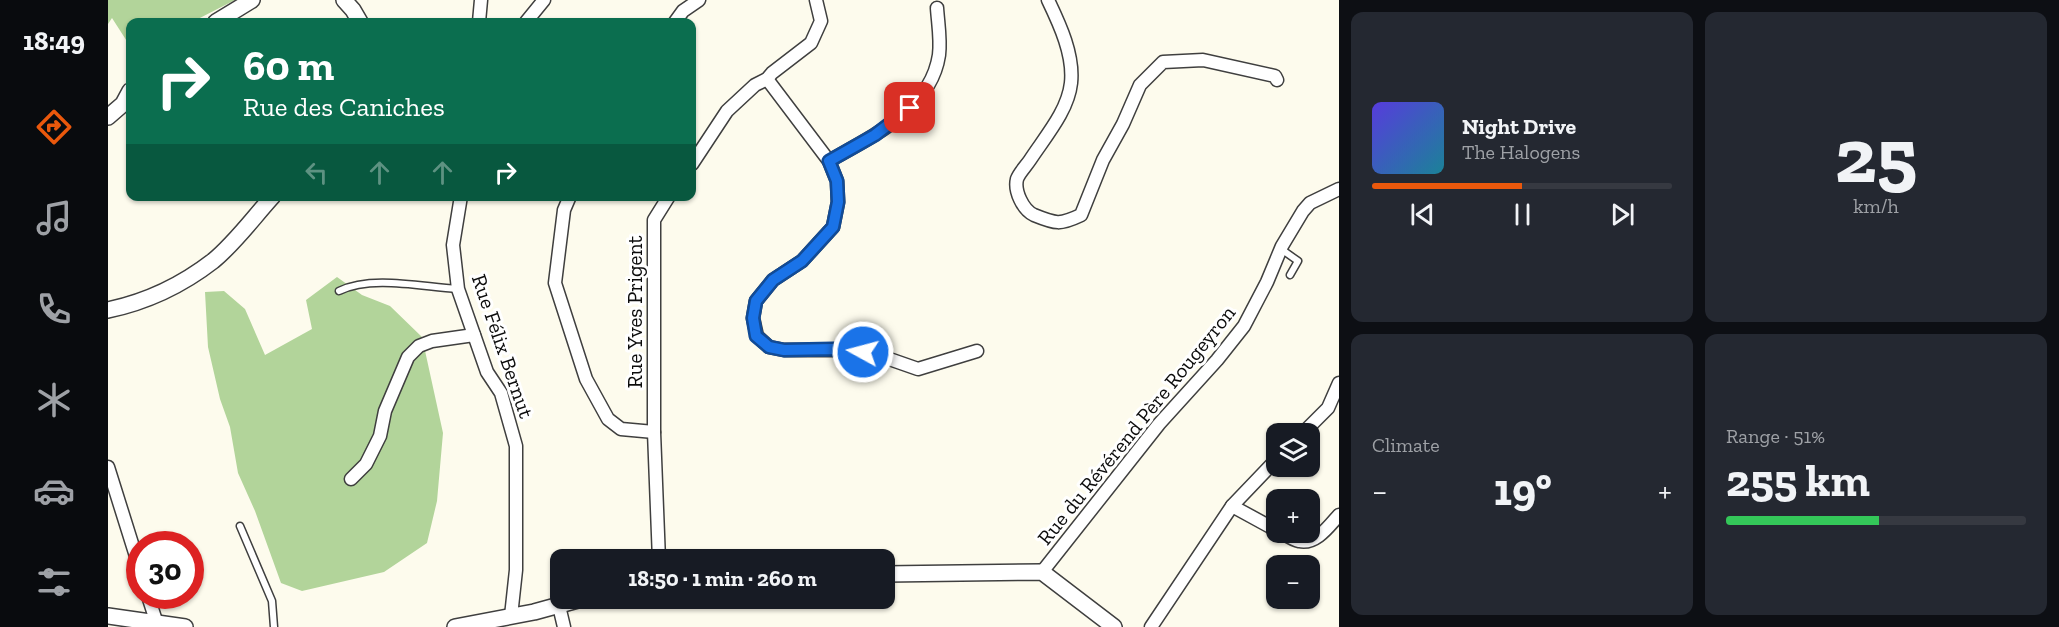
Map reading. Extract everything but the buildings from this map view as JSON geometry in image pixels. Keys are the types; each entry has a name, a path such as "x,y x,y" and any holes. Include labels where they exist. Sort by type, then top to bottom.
{"street":[{"path":"223,18 252,0"},
{"path":"344,0 358,18"},
{"path":"479,18 481,0"},
{"path":"529,18 544,0"},
{"path":"678,18 683,11 699,0"},
{"path":"696,158 727,111 754,86 767,79 811,43 821,21 816,0"},
{"path":"1047,0 1056,16 1066,45 1070,62 1071,84 1065,106 1017,180 1019,197 1030,213 1043,218 1063,224 1082,215 1102,160 1123,124 1140,85 1162,62 1203,60 1275,76 1277,80"},
{"path":"829,161 875,135 910,108 931,82 939,53 937,8"},
{"path":"767,79 829,161 837,181 838,202 833,227 802,261 773,280 756,301 753,318 756,336 769,347 784,350 851,350 875,354 918,369 977,351"},
{"path":"108,117 126,98"},
{"name":"Rue du Révérend Père Rougeyron","path":"1042,572 1159,424 1217,360 1244,326 1281,249 1303,211 1310,203 1339,189"},
{"path":"108,310 168,290 213,261 269,201"},
{"name":"Rue Félix Bernut","path":"460,201 453,245 458,289 487,372 501,393 516,446 516,570 511,616"},
{"name":"Rue Yves Prigent","path":"568,201 564,210 555,283 586,379 608,419 621,429 654,432"},
{"name":"Rue Yves Prigent","path":"659,549 654,432 654,220 666,201"},
{"path":"351,478 366,464 380,436 386,411 408,357 419,346 432,341 474,335"},
{"path":"1313,423 1328,408 1339,383"},
{"path":"108,467 128,531"},
{"path":"1151,627 1232,506 1266,470"},
{"path":"1232,506 1266,525"},
{"path":"1320,534 1339,515"},
{"path":"895,574 1042,572 1114,627"},
{"path":"455,627 550,608"},
{"path":"152,609 157,625"},
{"path":"560,609 564,627"},
{"path":"108,616 157,625 185,627"}],"lane":[{"path":"1281,249 1298,261 1290,276"},
{"path":"339,291 348,287 389,283 458,289"},
{"path":"240,526 272,601 274,627"}],"green space":[{"path":"108,0 235,0 200,18 126,18 126,40 112,18 108,24"},
{"path":"337,277 362,295 390,306 422,337 443,433 437,501 427,543 384,572 302,591 281,583 255,511 238,473 230,427 220,399 208,347 205,292 224,291 245,309 265,355 312,329 306,300"}],"route":[{"path":"863,352 833,349 784,350 769,347 756,336 753,318 756,301 773,280 802,261 833,227 838,202 837,181 829,161 875,135 910,108"}]}
